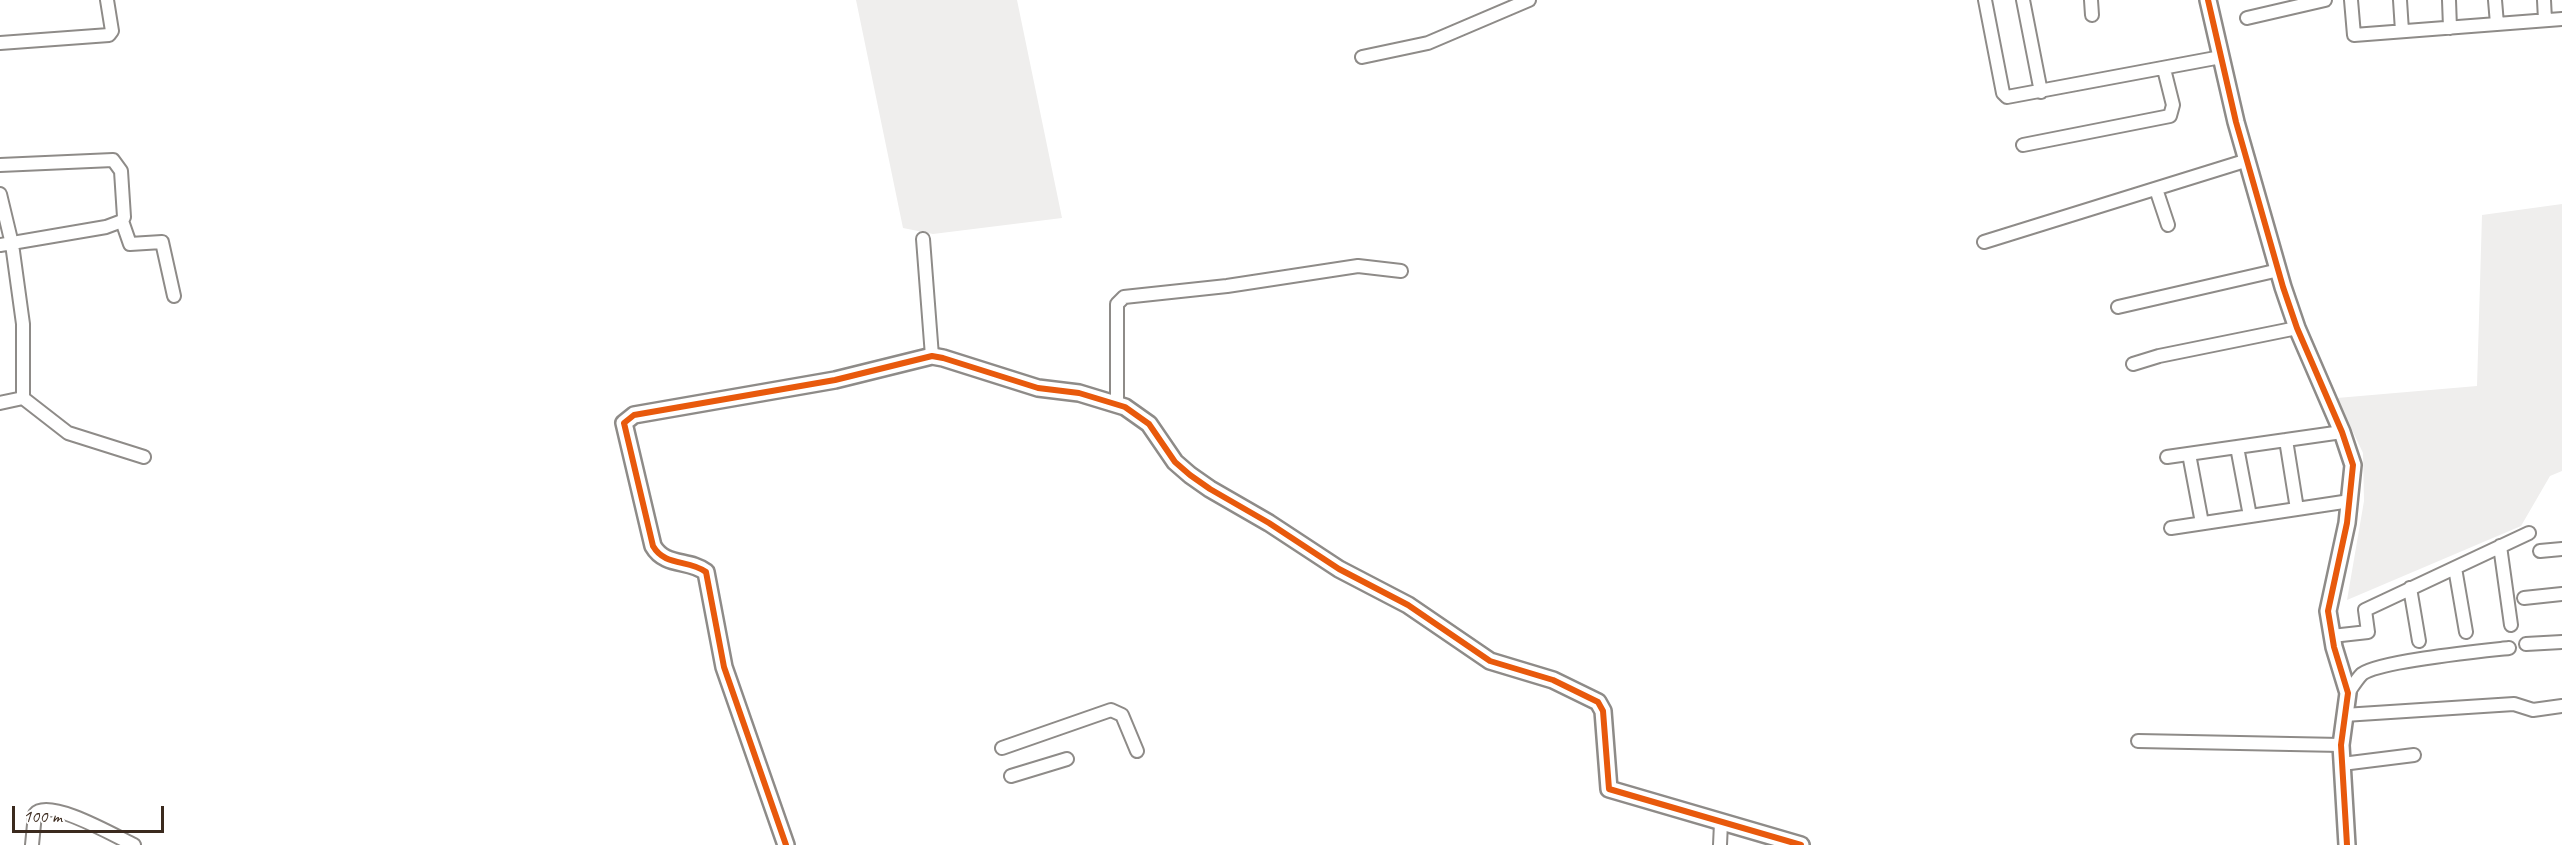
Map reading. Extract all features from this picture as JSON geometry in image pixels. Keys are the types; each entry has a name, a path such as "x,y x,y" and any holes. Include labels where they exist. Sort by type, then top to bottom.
{"street":[{"path":"0,43 109,34 112,31 107,0"},
{"path":"1362,57 1428,43 1529,0"},
{"path":"1985,0 2005,96 2041,92 2221,57"},
{"path":"2023,0 2041,92"},
{"path":"2091,0 2092,15"},
{"path":"2208,0 2236,122 2297,328 2342,432 2353,465 2347,523 2328,610 2332,636 2348,693 2341,745 2347,845"},
{"path":"2247,18 2325,0"},
{"path":"2351,0 2354,35 2562,19"},
{"path":"2400,0 2403,31"},
{"path":"2449,0 2450,28"},
{"path":"2495,0 2497,24"},
{"path":"2544,0 2545,20"},
{"path":"2023,145 2170,116 2173,105 2164,69"},
{"path":"0,165 114,160 121,171 124,217 122,221 130,244 162,242 174,296"},
{"path":"1984,242 2248,160"},
{"path":"2156,189 2168,225"},
{"path":"0,194 6,245 23,324 22,398"},
{"path":"6,245 106,227 122,221"},
{"path":"923,239 932,356"},
{"path":"1117,404 1117,304 1124,297 1227,286 1358,266 1401,271"},
{"path":"2118,307 2279,270"},
{"path":"2133,364 2159,356 2297,328"},
{"path":"786,845 724,667 706,572 666,560 657,553 653,546 624,423 634,415 835,380 932,356 1038,388 1079,393 1117,404 1149,424 1175,462 1210,489 1269,523 1340,569 1408,605 1490,661 1553,680 1598,702 1603,711 1609,789 1799,845"},
{"path":"0,403 22,398"},
{"path":"22,398 68,433 144,457"},
{"path":"2167,457 2342,432"},
{"path":"2286,440 2297,509"},
{"path":"2237,447 2250,516"},
{"path":"2189,454 2202,523"},
{"path":"2171,528 2350,501"},
{"path":"2332,636 2368,632 2365,610 2529,533"},
{"path":"2500,546 2511,626"},
{"path":"2540,551 2562,549"},
{"path":"2455,568 2466,632"},
{"path":"2410,588 2419,641"},
{"path":"2524,598 2562,594"},
{"path":"2526,644 2562,642"},
{"path":"2348,693 2362,675 2373,670 2406,662 2509,648"},
{"path":"2344,715 2514,704 2533,710 2562,706"},
{"path":"1002,748 1111,710 1122,716 1137,751"},
{"path":"2138,741 2341,745"},
{"path":"2342,764 2414,755"},
{"path":"1011,776 1067,759"},
{"path":"32,845 35,813 46,807 62,811 134,845"},
{"path":"1720,845 1721,823"}],"shaded area":[{"path":"856,0 1017,0 1062,218 933,234 903,228"},
{"path":"2562,204 2562,471 2550,476 2521,526 2347,600 2364,501 2363,453 2337,398 2477,386 2482,215"}],"cycle path":[{"path":"2208,0 2236,122 2283,287 2297,328 2342,432 2353,465 2347,523 2328,611 2334,647 2348,693 2341,745 2347,845"},
{"path":"786,845 724,667 706,572 692,565 664,557 653,546 624,423 634,415 835,380 932,356 1038,388 1079,393 1125,407 1149,424 1175,462 1210,489 1269,523 1339,569 1408,605 1490,661 1553,680 1598,702 1603,711 1609,789 1801,845"}]}
